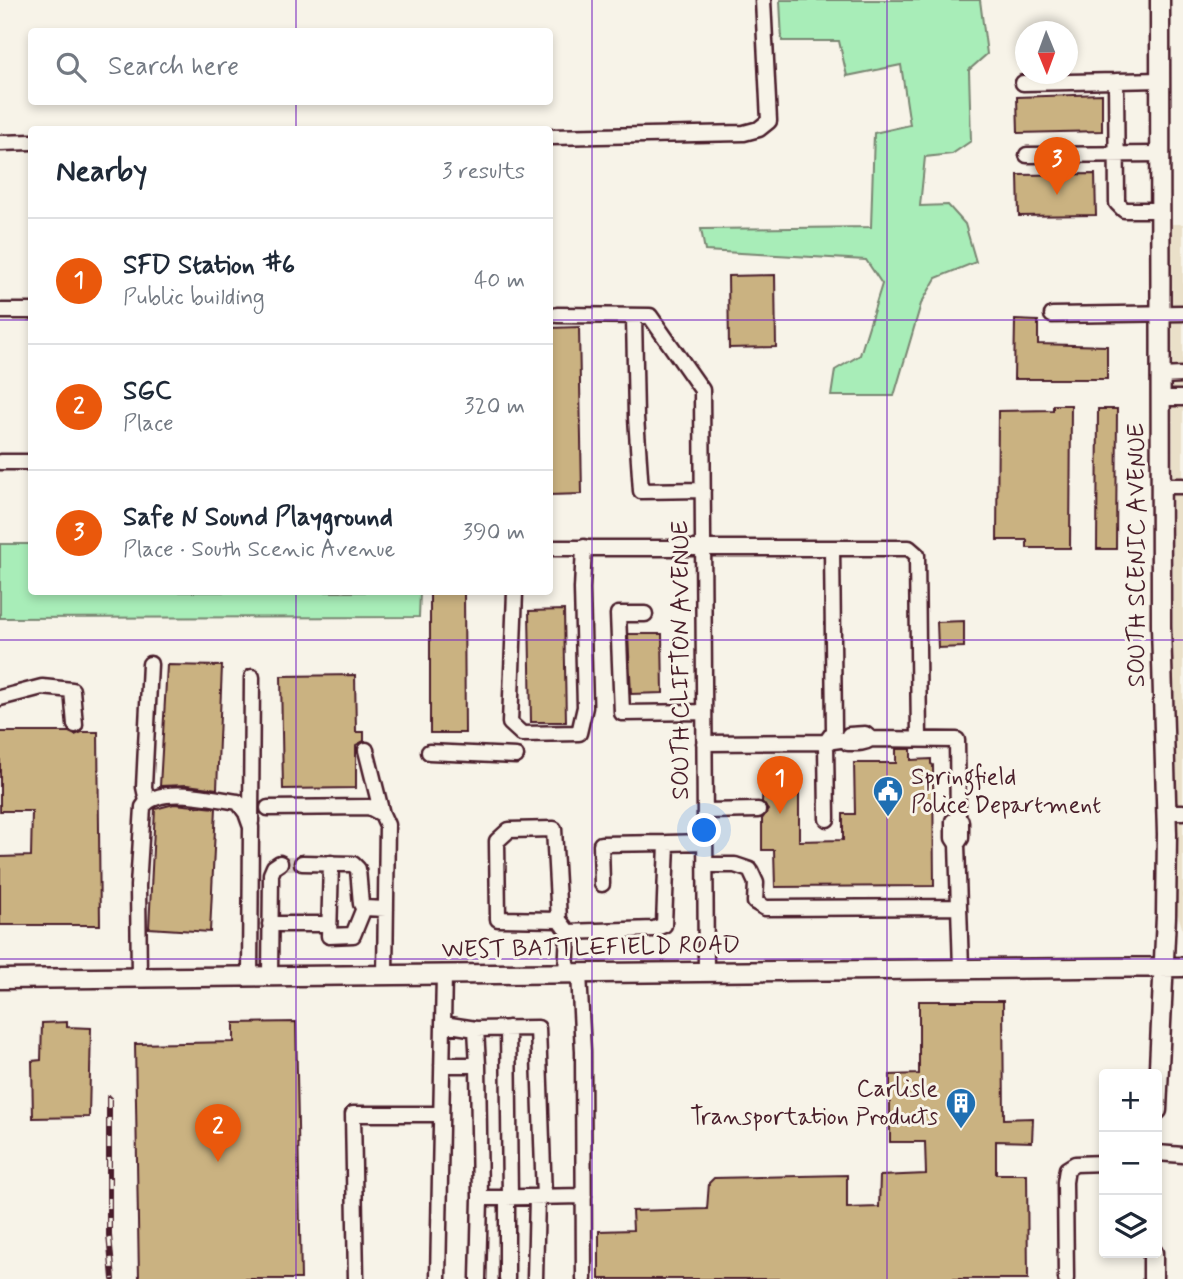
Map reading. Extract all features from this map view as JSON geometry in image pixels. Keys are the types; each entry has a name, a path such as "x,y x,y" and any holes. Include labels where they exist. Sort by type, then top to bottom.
{"main road":[{"name":"SOUTH SCENIC AVENUE","path":"1159,1069 1174,812 1161,654 1160,0"},
{"name":"WEST BATTLEFIELD ROAD","path":"0,979 1183,967"},
{"path":"1153,1258 1153,1279"}],"street":[{"path":"553,137 744,133 759,129 769,121 764,0"},
{"path":"1078,82 1160,80"},
{"path":"1115,81 1117,203 1124,210 1161,210"},
{"path":"0,143 28,142"},
{"path":"1027,155 1161,154"},
{"path":"0,311 28,311"},
{"path":"1052,315 1183,313"},
{"path":"557,315 634,316 641,491 703,491"},
{"name":"SOUTH CLIFTON AVENUE","path":"634,316 650,316 702,390 706,971"},
{"path":"1161,376 1183,375"},
{"path":"1161,398 1183,398"},
{"path":"0,462 28,462"},
{"path":"1161,486 1183,486"},
{"path":"515,595 510,723 522,734 579,733 585,707 582,589 584,547"},
{"path":"553,548 909,548 917,555 919,740"},
{"path":"827,819 826,742 834,731 832,548"},
{"path":"645,614 618,614 622,713 704,712"},
{"path":"147,801 144,786 150,664"},
{"path":"250,976 252,677"},
{"path":"0,698 42,687 72,690 75,725"},
{"path":"705,743 826,742 847,739 848,743 865,743 870,739 957,740 958,818 953,821 953,838 957,844 961,968"},
{"path":"366,750 387,825 385,975"},
{"path":"429,752 516,756"},
{"path":"139,977 138,886 143,807 147,801 158,795 172,794 238,802 251,827"},
{"path":"268,808 369,807 382,814"},
{"path":"705,811 758,810"},
{"path":"584,1279 583,1051 573,973 563,926 554,830 509,830 497,841 498,919 563,926 654,929 664,925 667,844"},
{"path":"602,884 601,844 705,842"},
{"path":"270,976 271,874 274,867 280,863"},
{"path":"302,863 354,864 358,869 361,905 364,908"},
{"path":"331,863 328,936 353,935 364,908"},
{"path":"705,865 735,865 750,870 756,883 755,902 765,908 959,907"},
{"path":"364,908 386,909"},
{"path":"270,921 329,924"},
{"path":"438,1279 444,974"},
{"path":"443,1024 476,1028 538,1028 541,1197 536,1279"},
{"path":"476,1028 480,1198 478,1279"},
{"path":"507,1279 508,1028"},
{"path":"442,1065 478,1065"},
{"path":"356,1279 353,1114 441,1114"},
{"path":"1162,1153 1183,1155"},
{"path":"1066,1279 1067,1170 1075,1164 1099,1163"},
{"path":"480,1198 584,1196"}],"shaded area":[{"path":"1172,224 1183,224 1183,930 1177,912 1177,773 1173,663"}],"green space":[{"path":"780,0 980,0 987,54 969,70 971,141 952,154 925,157 920,206 948,205 965,224 976,262 936,278 921,304 894,396 831,396 835,370 860,355 882,284 866,260 705,251 701,229 871,227 874,133 910,125 901,65 847,76 839,41 782,41"},
{"path":"0,544 28,544 28,595 420,595 419,617 0,618"}],"building":[{"path":"1102,94 1102,131 1018,133 1017,97"},
{"path":"1095,174 1096,215 1019,216 1018,175"},
{"path":"775,275 776,347 729,348 728,276"},
{"path":"1015,320 1038,321 1038,344 1107,346 1107,379 1014,379"},
{"path":"579,327 582,494 553,495 553,328"},
{"path":"1053,405 1071,405 1070,548 1027,548 1027,540 997,540 998,411 1053,410"},
{"path":"1098,409 1117,409 1116,549 1097,549"},
{"path":"430,595 464,595 465,733 430,733"},
{"path":"564,610 566,722 531,722 529,611"},
{"path":"964,621 964,647 938,648 937,622"},
{"path":"628,634 662,634 663,693 631,694"},
{"path":"167,665 222,666 217,789 187,785 160,786"},
{"path":"355,675 356,732 364,732 364,741 356,745 356,788 283,789 281,676"},
{"path":"0,732 69,732 75,735 98,732 100,925 0,925 0,857 31,856 32,811 0,811"},
{"name":"Springfield Police Department","path":"896,749 911,749 911,760 931,759 933,765 934,886 775,887 774,850 762,850 762,819 768,810 762,802 763,781 792,781 792,787 799,787 799,841 843,840 843,814 855,814 854,763 896,763"},
{"path":"174,804 216,808 210,932 149,928 155,809"},
{"name":"Carlisle Transportation Products","path":"919,1001 1003,1001 1004,1119 1033,1118 1032,1142 996,1141 996,1174 1027,1174 1028,1279 599,1279 599,1231 633,1230 632,1211 707,1209 709,1183 714,1178 847,1175 847,1208 879,1207 880,1176 926,1174 925,1142 890,1142 890,1075 919,1074"},
{"path":"67,1022 67,1027 91,1028 89,1117 33,1118 32,1061 41,1060 42,1023"},
{"path":"296,1022 301,1279 139,1279 135,1044 234,1042 234,1023"}],"tunnel":[{"path":"280,863 302,863"}],"railway":[{"path":"109,1098 109,1235 113,1279"}],"place":[{"name":"Safe N Sound Playground","path":"1057,195"},
{"name":"SFD Station #6","path":"780,814"},
{"name":"Springfield Police Department","path":"888,818"},
{"name":"Carlisle Transportation Products","path":"961,1130"},
{"name":"SGC","path":"218,1162"}]}
